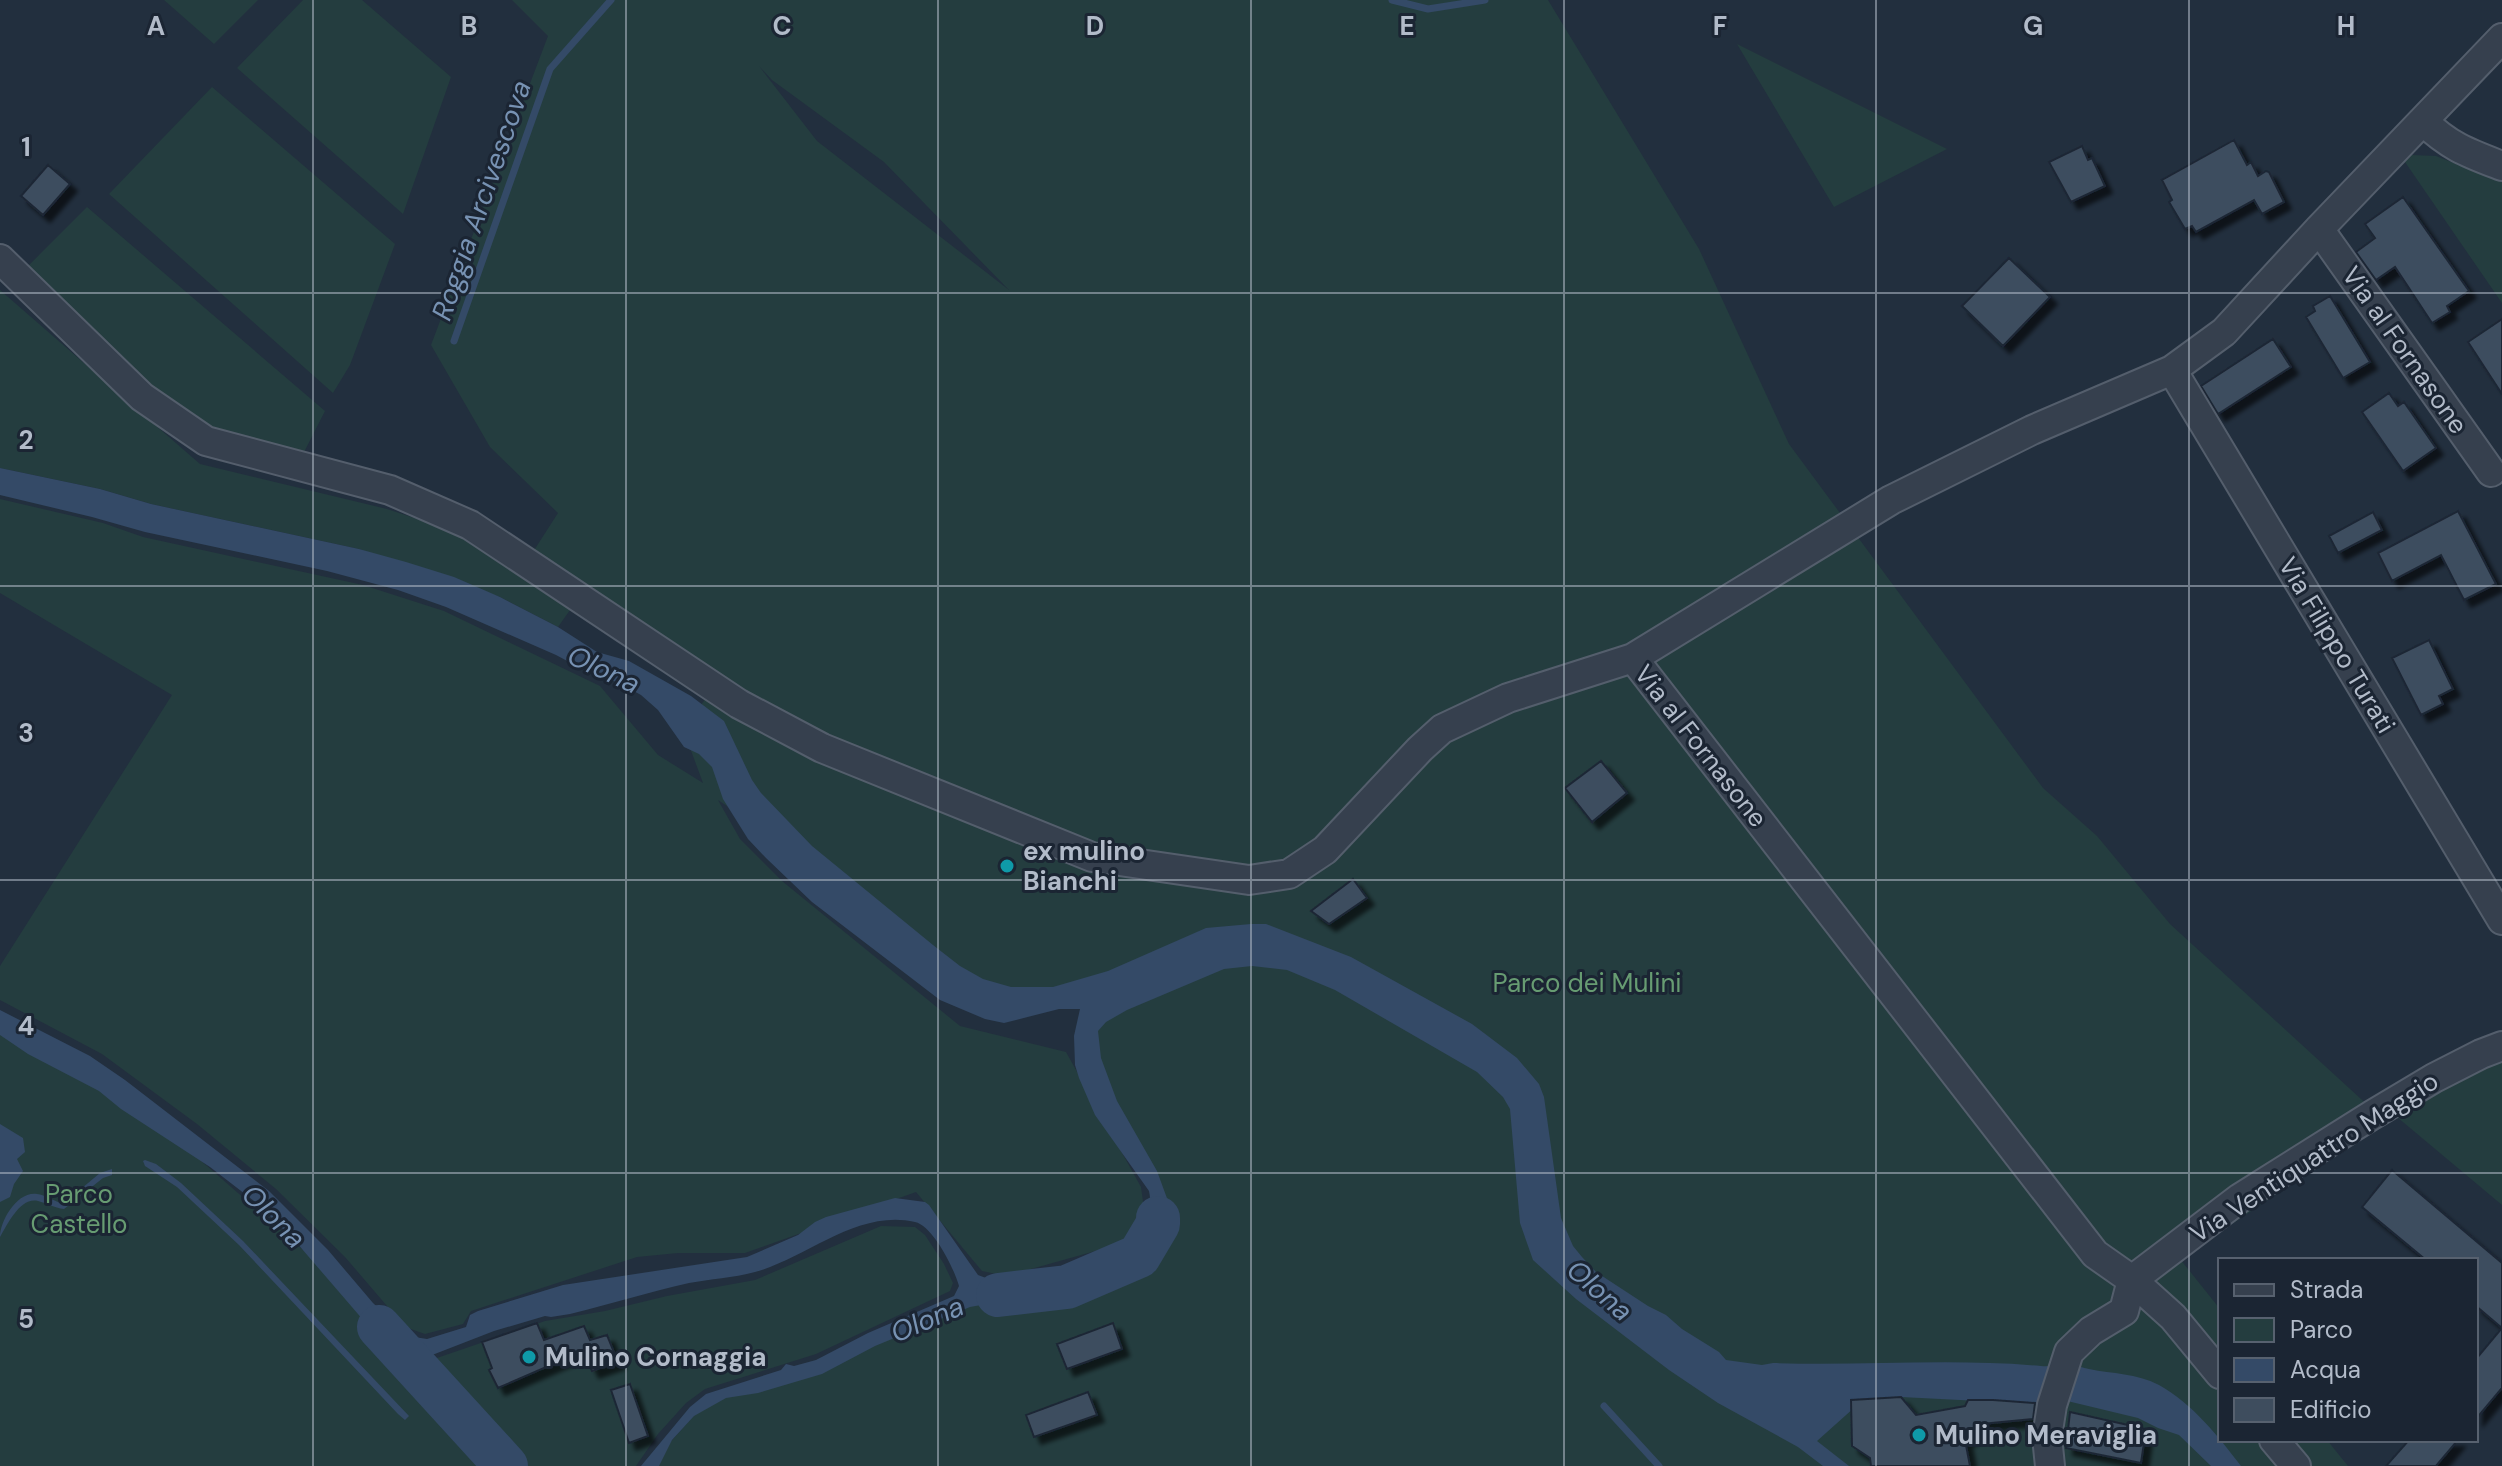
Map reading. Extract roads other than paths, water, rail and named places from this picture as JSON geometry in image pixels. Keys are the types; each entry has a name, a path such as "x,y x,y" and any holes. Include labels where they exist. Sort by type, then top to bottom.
{"street":[{"name":"Via al Fornasone","path":"2218,1372 2173,1317 2132,1280 2095,1254 1633,658 1891,500 2032,430 2172,370 2224,332 2502,38"},
{"path":"2423,121 2456,149 2502,166"},
{"name":"Via al Fornasone","path":"2319,229 2491,472"},
{"path":"6,265 142,397 206,441 390,490 470,525 739,704 822,748 1092,857 1249,880 1289,874 1325,850 1442,729 1508,698 1633,658"},
{"name":"Via Filippo Turati","path":"2172,370 2502,920"},
{"name":"Via Ventiquattro Maggio","path":"2132,1280 2240,1198 2434,1078 2502,1046"},
{"path":"2050,1466 2047,1437 2052,1405 2069,1352 2091,1331 2124,1311 2132,1280"},
{"path":"2276,1442 2296,1466"}],"water":[{"path":"0,468 359,549 454,577 500,597 558,627 597,652 629,661 691,696 724,721 761,793 812,846 960,966 983,979 1011,987 1053,987 1108,971 1206,928 1251,924 1266,924 1351,957 1472,1024 1517,1058 1539,1084 1544,1097 1561,1218 1573,1246 1596,1272 1666,1315 1726,1360 1762,1365 1941,1362 2076,1365 2133,1376 2159,1385 2183,1401 2214,1432 2218,1442 2222,1442 2241,1466 2211,1466 2179,1435 2138,1418 2059,1399 2046,1398 2038,1404 1901,1397 1860,1400 1817,1441 1849,1466 1823,1466 1798,1447 1718,1403 1669,1370 1576,1299 1533,1260 1520,1223 1510,1109 1503,1097 1477,1072 1335,990 1287,970 1252,966 1224,969 1127,1010 1106,1022 1098,1031 1101,1058 1117,1101 1157,1171 1168,1201 1170,1219 1165,1237 1131,1260 1031,1296 970,1307 875,1346 822,1374 758,1393 726,1398 694,1416 672,1440 659,1466 641,1466 690,1407 706,1394 781,1370 786,1364 794,1366 816,1360 868,1333 954,1296 959,1286 956,1278 948,1259 929,1231 915,1222 873,1222 755,1272 689,1283 494,1331 427,1357 424,1361 426,1365 413,1373 258,1204 99,1091 28,1054 0,1035 0,1010 90,1056 125,1080 269,1191 328,1250 373,1303 408,1336 427,1339 466,1327 470,1315 478,1311 563,1285 747,1257 798,1235 826,1217 895,1198 929,1205 978,1275 999,1283 1027,1281 1126,1246 1147,1223 1149,1191 1095,1115 1079,1078 1075,1065 1074,1036 1080,1009 1059,1009 1004,1023 985,1019 940,1000 812,902 766,858 748,839 723,799 712,767 699,754 684,747 658,710 641,695 619,683 446,607 398,590 0,495"},
{"path":"0,1124 23,1138 25,1152 17,1159 23,1171 10,1197 0,1202"},
{"path":"145,1160 156,1164 181,1183 243,1241 409,1416 405,1420 398,1414 239,1245 177,1187 145,1166"},
{"path":"112,1169 112,1175 103,1178 64,1209 38,1201 26,1203 15,1213 0,1237 6,1216 23,1197 37,1194 63,1204 100,1173"},
{"path":"447,1394 512,1466 491,1466 435,1404"}],"waterway":[{"name":"Roggia Arcivescova","path":"454,341 550,69 611,0"},
{"name":"Roggia Arcivescova","path":"1392,0 1428,9 1485,0"},
{"name":"Olona","path":"998,1295 1067,1287 1139,1256 1158,1224 1158,1218"},
{"name":"Olona","path":"379,1327 506,1466"},
{"path":"1604,1406 1659,1466"}],"place":[{"name":"ex mulino Bianchi","path":"1007,866"},
{"name":"Mulino Cornaggia","path":"529,1357"},
{"name":"Mulino Meraviglia","path":"1919,1435"}],"park label":[{"name":"Parco dei Mulini","path":"1587,983"},
{"name":"Parco Castello","path":"79,1209"}]}
